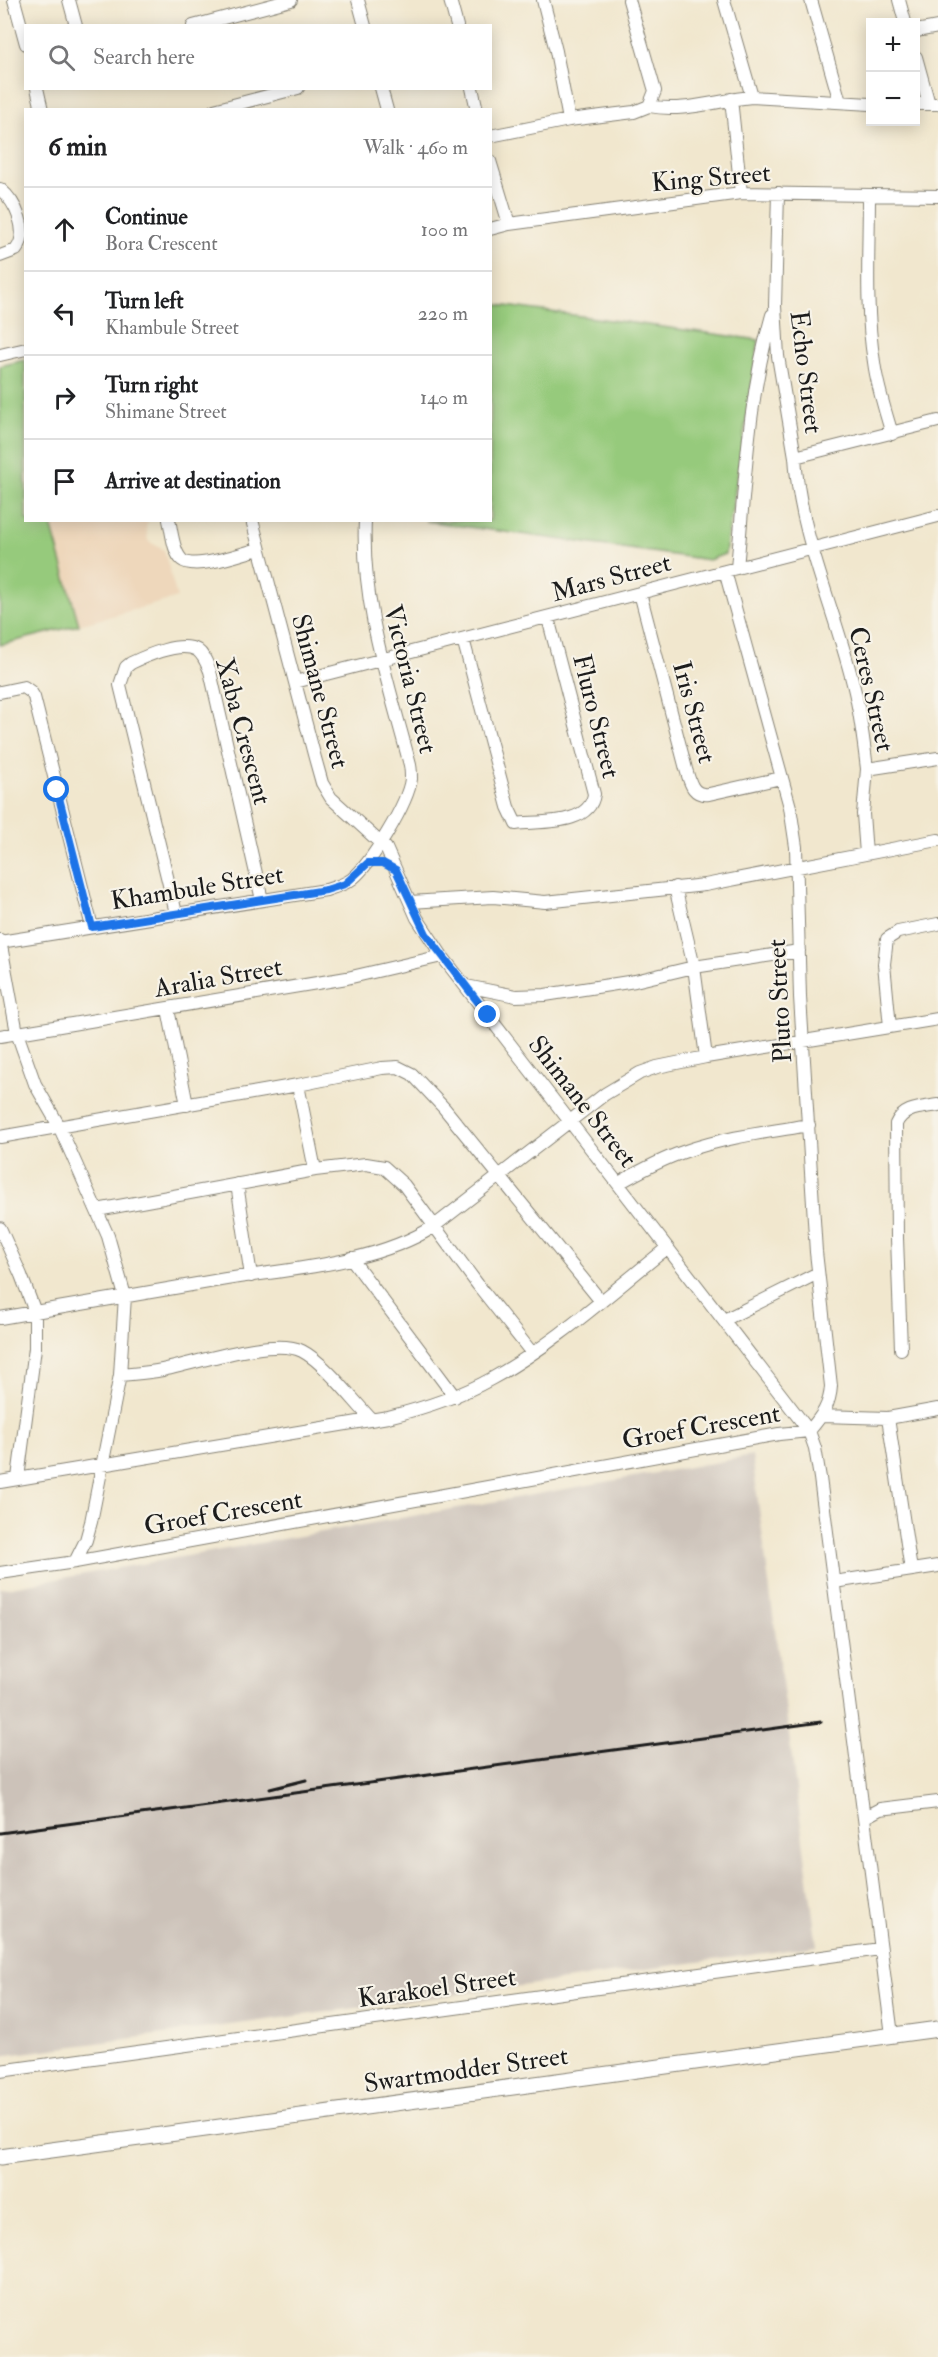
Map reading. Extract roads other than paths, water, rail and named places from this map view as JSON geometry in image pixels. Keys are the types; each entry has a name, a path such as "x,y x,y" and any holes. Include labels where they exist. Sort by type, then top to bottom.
{"main road":[{"name":"Swartmodder Street","path":"0,2157 938,2029"}],"street":[{"path":"14,0 24,37"},
{"path":"69,0 75,24"},
{"path":"201,24 291,0"},
{"path":"358,0 364,24"},
{"path":"450,0 456,24"},
{"path":"543,0 556,51 569,120"},
{"path":"629,0 655,91 649,106"},
{"path":"724,0 752,97"},
{"path":"811,0 840,102"},
{"path":"899,0 904,18"},
{"path":"920,31 938,27"},
{"path":"920,70 933,104"},
{"path":"37,90 42,108"},
{"path":"222,108 290,90"},
{"path":"382,90 386,108"},
{"path":"472,90 477,108"},
{"path":"492,136 569,120 634,112 649,106 667,109 697,107 752,97 866,104"},
{"path":"731,99 741,193"},
{"path":"492,168 509,224"},
{"path":"0,189 14,208 23,237 16,250 0,256"},
{"name":"King Street","path":"492,228 509,224 741,193 938,195"},
{"name":"Echo Street","path":"778,193 775,306 778,356 795,457 938,421"},
{"path":"869,196 868,282 871,339 874,364 892,434"},
{"path":"731,569 762,349 775,306"},
{"path":"0,355 24,349"},
{"name":"Ceres Street","path":"795,457 796,474 812,550 854,691 867,769 938,758"},
{"name":"Mars Street","path":"295,682 938,516"},
{"path":"170,522 177,552 183,561 188,563 198,565 259,549"},
{"name":"Shimane Street","path":"252,522 322,783 339,806 386,848 426,934 809,1431"},
{"name":"Victoria Street","path":"365,522 367,594 381,661 410,765 411,778 401,806 381,842"},
{"name":"Pluto Street","path":"731,569 794,831 803,1042 818,1274 831,1386 830,1396 822,1416 809,1431"},
{"name":"Iris Street","path":"640,593 693,789 702,795 781,778"},
{"name":"Fluro Street","path":"463,639 508,807 516,824 570,818 586,812 594,801 594,794 548,618"},
{"name":"Xaba Crescent","path":"176,913 120,685 126,667 131,663 178,647 197,651 203,655 210,671 262,900"},
{"path":"0,692 24,687 31,692 33,697 92,927"},
{"path":"866,854 863,814 867,769"},
{"path":"410,902 493,897 544,902 705,885 938,840"},
{"name":"Khambule Street","path":"0,941 336,887 353,878 368,863 381,842"},
{"path":"368,863 383,863 396,870"},
{"path":"675,887 694,967 706,1057"},
{"path":"890,1027 884,964 887,939 898,932 938,924"},
{"path":"0,941 17,1033 35,1084 59,1126 97,1209 118,1266 125,1296 120,1375 89,1531 75,1562"},
{"path":"466,986 516,996 545,995 635,981 694,967 799,951"},
{"name":"Aralia Street","path":"0,1036 347,978 442,956"},
{"path":"168,1009 187,1104"},
{"path":"0,1318 351,1258 404,1242 433,1227 604,1094 640,1073 657,1066 706,1057 938,1019"},
{"path":"0,1137 398,1067 406,1070 444,1108 600,1300"},
{"path":"298,1085 315,1170"},
{"path":"901,1349 896,1124 900,1116 907,1111 938,1105"},
{"path":"619,1183 684,1151 735,1138 809,1125"},
{"path":"97,1209 315,1170 366,1164 384,1167 404,1185 433,1227 532,1353"},
{"path":"237,1184 250,1276"},
{"path":"0,1228 35,1312 35,1348 18,1478"},
{"path":"0,1482 421,1409 455,1397 491,1379 532,1353 667,1248"},
{"path":"351,1258 455,1397"},
{"path":"724,1320 818,1274"},
{"path":"120,1375 157,1371 272,1347 291,1348 312,1358 371,1419"},
{"path":"822,1416 888,1418 938,1409"},
{"path":"888,1418 911,1570"},
{"name":"Groef Crescent","path":"0,1573 75,1562 768,1436 809,1431 818,1459 892,2035"},
{"path":"834,1582 938,1566"},
{"path":"864,1817 880,1809 938,1802"},
{"name":"Karakoel Street","path":"0,2071 880,1949"}],"railway":[{"path":"0,1833 821,1722"},
{"path":"270,1789 306,1780"}]}
